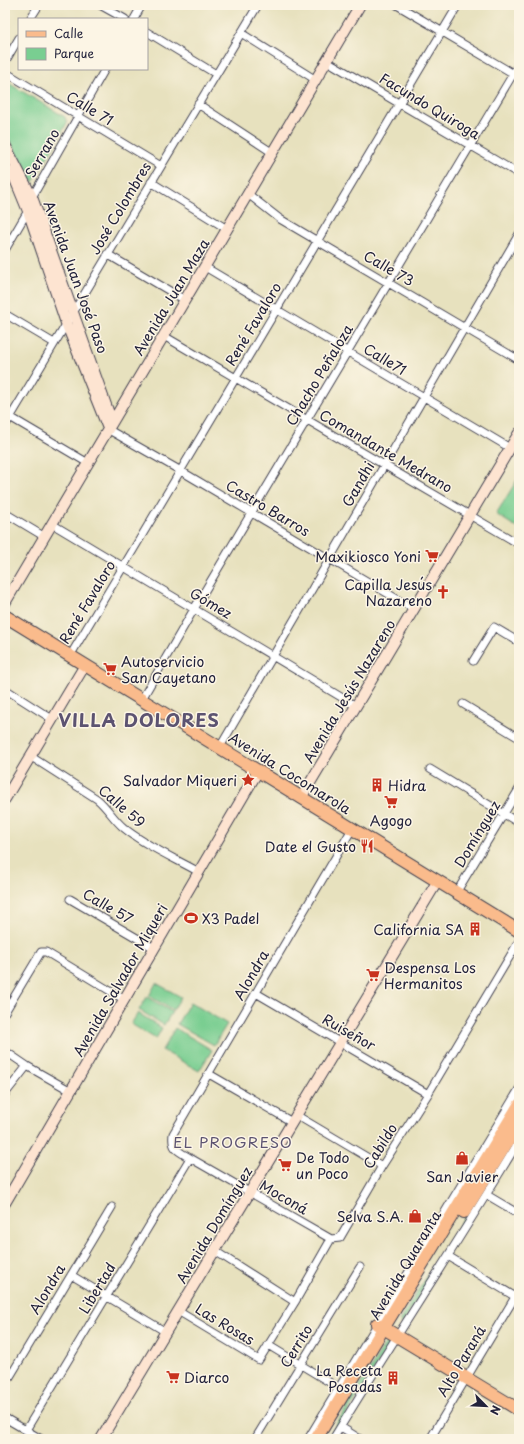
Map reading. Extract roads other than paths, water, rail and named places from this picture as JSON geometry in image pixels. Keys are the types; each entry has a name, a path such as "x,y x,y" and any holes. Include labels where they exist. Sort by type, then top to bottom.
{"main road":[{"name":"Avenida Juan Maza","path":"5,603 360,5"},
{"name":"Avenida Juan José Paso","path":"5,145 32,196 73,311 111,426"},
{"name":"Avenida Juan José Paso","path":"5,160 14,175 28,211 66,323 111,426"},
{"name":"Avenida Jesús Nazareno","path":"301,798 518,436"},
{"name":"Avenida Cocomarola","path":"5,616 437,882 519,930"},
{"path":"5,799 85,665"},
{"name":"Avenida Salvador Miqueri","path":"5,1203 258,771"},
{"name":"Avenida Domínguez","path":"101,1439 437,882"},
{"name":"Avenida Quaranta","path":"326,1439 387,1330 519,1105"},
{"name":"Avenida Quaranta","path":"316,1439 519,1123"},
{"path":"494,1164 511,1154"},
{"path":"387,1330 519,1410"}],"street":[{"path":"31,18 38,5"},
{"path":"100,5 123,18"},
{"path":"135,18 142,5"},
{"name":"José Colombres","path":"5,426 8,416 54,343 258,5"},
{"path":"397,5 516,75"},
{"name":"René Favaloro","path":"70,656 458,5"},
{"path":"148,33 216,74"},
{"path":"241,33 316,80"},
{"path":"5,62 18,40"},
{"name":"Facundo Quiroga","path":"327,61 519,174"},
{"name":"Chacho Peñaloza","path":"142,699 388,283 516,75 519,64"},
{"name":"Serrano","path":"5,250 28,211 29,202 32,196 104,70"},
{"name":"Calle 71","path":"5,72 161,166"},
{"path":"198,104 273,153"},
{"path":"151,182 227,229"},
{"name":"Calle 73","path":"248,194 280,219 519,360"},
{"name":"Gandhi","path":"220,747 519,234"},
{"path":"107,254 185,300"},
{"name":"Calle71","path":"205,267 510,448"},
{"path":"5,314 54,343"},
{"name":"Comandante Medrano","path":"164,336 519,544"},
{"path":"8,416 88,463"},
{"name":"Castro Barros","path":"111,426 252,514 414,609"},
{"path":"5,513 45,537"},
{"name":"Gómez","path":"52,524 356,706"},
{"path":"473,662 494,627 519,642"},
{"path":"5,689 52,719"},
{"path":"463,704 519,738"},
{"name":"Calle 59","path":"30,756 104,804 123,827 133,835 199,872"},
{"path":"430,769 519,823"},
{"name":"Domínguez","path":"456,893 519,789"},
{"name":"Alondra","path":"173,1134 352,829"},
{"name":"Calle 57","path":"70,899 154,948"},
{"name":"Cabildo","path":"259,1360 295,1302 331,1239 340,1238 519,941"},
{"path":"5,1012 41,952 46,952 125,1000"},
{"name":"Ruiseñor","path":"256,993 428,1094"},
{"path":"5,1051 27,1066 71,1091"},
{"path":"5,1094 27,1066"},
{"path":"209,1074 382,1166"},
{"path":"333,1439 387,1330 519,1088"},
{"name":"Moconá","path":"173,1134 172,1143 176,1149 331,1239"},
{"path":"308,1439 339,1388 448,1256 519,1140"},
{"name":"Libertad","path":"26,1430 190,1158"},
{"path":"487,1194 519,1214"},
{"name":"Alondra","path":"5,1385 112,1207"},
{"path":"215,1251 295,1302"},
{"path":"448,1256 517,1298"},
{"name":"Cerrito","path":"255,1439 360,1267"},
{"path":"71,1275 166,1332"},
{"name":"Alto Paraná","path":"430,1439 466,1378 517,1298"},
{"name":"Las Rosas","path":"178,1311 259,1360"},
{"name":"Las Rosas","path":"268,1345 339,1388"},
{"path":"5,1418 41,1439"},
{"path":"340,1427 360,1439"}],"place":[{"name":"Maxikiosco Yoni","path":"432,556"},
{"name":"Capilla Jesús Nazareno","path":"443,592"},
{"name":"Autoservicio San Cayetano","path":"110,669"},
{"name":"Salvador Miqueri","path":"248,780"},
{"name":"Hidra","path":"377,785"},
{"name":"Agogo","path":"391,802"},
{"name":"Date el Gusto","path":"367,846"},
{"name":"X3 Padel","path":"191,918"},
{"name":"California SA","path":"475,929"},
{"name":"Despensa Los Hermanitos","path":"373,975"},
{"name":"San Javier","path":"462,1158"},
{"name":"De Todo un Poco","path":"285,1165"},
{"name":"Selva S.A.","path":"415,1216"},
{"name":"Diarco","path":"173,1377"},
{"name":"La Receta Posadas","path":"393,1378"}],"district":[{"name":"VILLA DOLORES","path":"139,719"},
{"name":"EL PROGRESO","path":"233,1141"}]}
